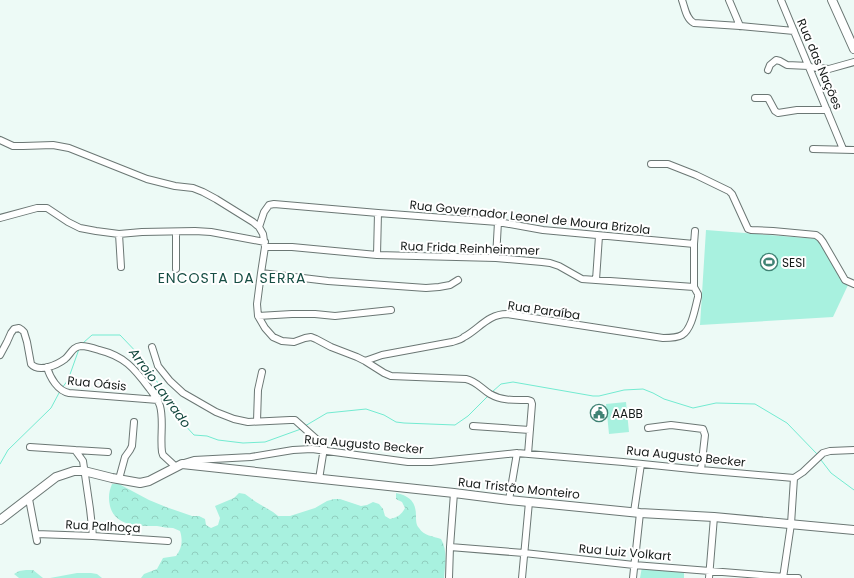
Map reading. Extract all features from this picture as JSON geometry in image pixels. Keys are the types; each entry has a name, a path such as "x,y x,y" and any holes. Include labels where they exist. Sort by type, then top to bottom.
{"main road":[{"path":"832,0 854,49"},
{"name":"Rua Augusto Becker","path":"0,520 56,477 74,471 84,471 140,483 149,481 179,465"},
{"name":"Rua Tristão Monteiro","path":"179,465 454,493 508,500 854,530"}],"street":[{"path":"682,0 687,17 694,23 794,31"},
{"path":"729,0 740,26"},
{"name":"Rua das Nações","path":"783,1 843,149"},
{"path":"768,70 770,65 776,60 787,65 829,69 854,62"},
{"path":"755,98 768,98 775,111 778,113 797,110 828,110"},
{"path":"0,140 13,146 53,145 69,148 147,179 175,186 193,188 216,199 259,227 263,234 265,245 260,273 257,304 258,316 265,328 273,337 282,341 294,342 311,337 365,361 391,376 466,378 489,393 503,399 528,400 532,404 528,454"},
{"path":"813,149 854,150"},
{"path":"651,164 668,164 696,175 729,191 734,198 748,229 816,235 824,242 845,280 854,284"},
{"name":"Rua Governador Leonel de Moura Brizola","path":"259,227 264,212 269,205 274,204 378,214 498,222 543,230 694,244"},
{"name":"Rua Frida Reinheimmer","path":"0,218 38,208 46,208 80,228 96,232 119,234 142,232 211,232 265,245 292,248 377,255 496,258 542,262 559,266 582,279 694,286"},
{"path":"377,255 378,214"},
{"path":"496,258 498,222"},
{"path":"694,286 695,231"},
{"path":"176,232 176,269"},
{"path":"119,234 121,267"},
{"path":"596,280 599,236"},
{"path":"260,273 328,281 426,288 450,286 458,280"},
{"name":"Rua Paraíba","path":"365,361 382,355 463,339 492,317 499,314 663,338 674,338 681,336 689,327 698,297 694,286"},
{"path":"258,316 292,314 335,316 391,310"},
{"path":"0,355 11,333 14,329 19,328 24,332 31,364 38,368 47,367 58,363 63,360 75,347 82,346 114,354 124,360 138,374 158,400 161,407 162,452 163,455 179,465"},
{"path":"152,346 158,366 170,381 183,393 216,412 234,419 248,422 295,420 323,445 324,451 319,479"},
{"name":"Rua Oásis","path":"47,367 50,376 61,390 69,393 158,400"},
{"path":"257,422 258,390 262,372"},
{"path":"119,479 125,457 132,446 134,422"},
{"path":"648,428 671,425 704,429 705,435 701,470"},
{"path":"473,426 530,430"},
{"path":"30,447 108,452"},
{"name":"Rua Augusto Becker","path":"179,465 194,460 251,457 293,450 312,449 408,462 430,462 517,453 794,478"},
{"path":"75,450 83,461 93,536"},
{"path":"783,577 791,524 794,478 824,453 830,451 854,450"},
{"path":"508,500 517,453"},
{"path":"633,578 641,464"},
{"path":"449,578 454,493"},
{"path":"29,499 37,541"},
{"path":"522,578 529,502"},
{"path":"709,578 714,517"},
{"name":"Rua Palhoça","path":"36,534 168,541"},
{"name":"Rua Luiz Volkart","path":"450,547 524,553 634,565 798,578"}],"green space":[{"name":"SESI","path":"706,230 819,239 848,285 833,317 700,325"},
{"path":"626,402 629,432 609,434 606,404"},
{"path":"112,484 119,484 166,507 192,516 199,516 205,519 206,525 211,528 218,525 220,518 215,506 234,498 239,493 245,494 278,516 290,516 315,508 327,501 340,499 361,506 373,502 379,504 383,509 385,516 390,519 399,515 405,508 402,502 396,499 396,493 401,494 413,503 416,511 416,521 421,531 441,539 445,548 444,578 141,578 144,574 157,569 163,558 176,556 180,550 181,544 180,531 173,528 129,524 117,518 109,503 109,495"},
{"path":"642,567 684,570 684,578 640,578"},
{"path":"33,570 43,578 19,578 14,574 19,571"},
{"path":"77,573 91,573 97,574 102,578 50,578"}],"waterway":[{"name":"Arroio Lavrado","path":"83,343 92,335 120,335 143,359 182,422 194,435 243,443 265,442 301,429"},
{"name":"Arroio Lavrado","path":"62,388 68,380 79,349"},
{"path":"492,392 501,384 513,382 593,396 624,390 643,389 664,399 693,408 716,403 755,404 787,423 817,454"},
{"name":"Arroio Lavrado","path":"0,464 8,450 51,408 59,393"},
{"name":"Arroio Lavrado","path":"305,426 327,413 366,409 384,415 396,422 455,425 468,416 488,396"},
{"name":"Arroio Lavrado","path":"821,460 831,473 854,490"}],"place":[{"name":"SESI","path":"769,262"},
{"name":"AABB","path":"599,413"}],"district":[{"name":"ENCOSTA DA SERRA","path":"232,278"}]}
